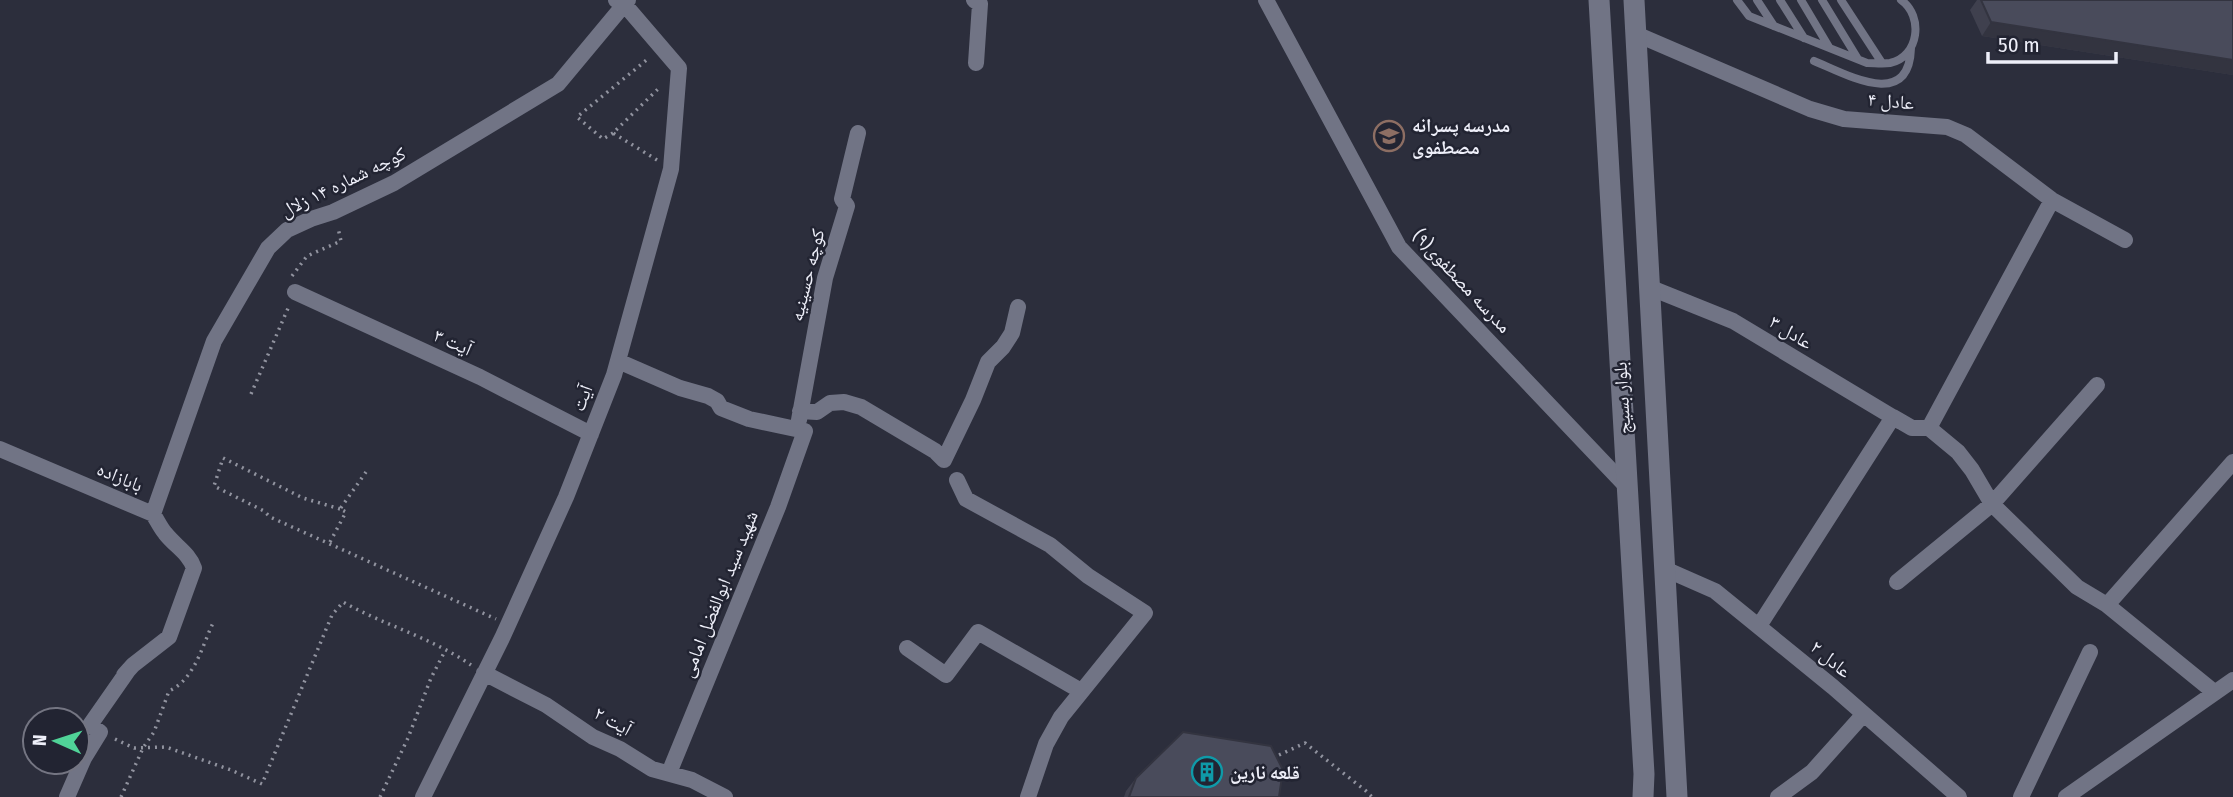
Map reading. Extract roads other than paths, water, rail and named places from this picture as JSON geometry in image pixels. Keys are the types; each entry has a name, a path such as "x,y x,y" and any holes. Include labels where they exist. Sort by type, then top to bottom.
{"main road":[{"name":"بلوار بسیج","path":"1598,0 1644,774 1643,797"},
{"name":"بلوار بسیج","path":"1634,0 1677,797"},
{"path":"1644,774 1652,784 1666,785 1676,775"}],"street":[{"path":"974,0 980,4 976,63"},
{"name":"مدرسه مصطفوی(۹)","path":"1266,0 1399,247 1627,487"},
{"name":"آیت","path":"422,797 507,625 566,497 591,434 618,361 671,169 679,68 623,2"},
{"name":"کوچه شماره ۱۴ زلال","path":"153,514 214,341 268,248 287,230 394,183 558,84 623,2"},
{"name":"عادل ۴","path":"1636,34 1810,109 1844,119 1947,127 1966,135 2052,200 2124,240"},
{"name":"کوچه حسینیه","path":"802,430 800,411 825,278 847,206 842,199 858,133"},
{"path":"1930,428 2052,200"},
{"name":"عادل ۳","path":"1651,288 1733,321 1903,423"},
{"name":"آیت ۳","path":"295,292 480,377 591,434"},
{"path":"800,411 817,412 830,403 844,402 862,407 935,451 944,460 988,362 1012,333 1018,307"},
{"path":"618,361 680,388 708,396 717,401 721,408 749,419 802,430"},
{"path":"1897,583 1993,504 2097,385"},
{"path":"1759,626 1893,417 1912,428 1930,428 1958,452 1993,504 2077,587 2108,605 2214,692"},
{"name":"شهید سید ابوالفضل امامی","path":"669,773 778,507 802,430"},
{"name":"بابازاده","path":"0,449 153,514 164,532 191,558 194,568 169,637 125,673 95,728 67,797"},
{"path":"2108,605 2233,462"},
{"path":"957,480 967,499 1050,545 1087,576 1144,612 1061,717 1046,744 1028,797"},
{"name":"عادل ۲","path":"1665,569 1715,591 1959,797"},
{"path":"907,648 946,675 978,632 1081,691"},
{"path":"2021,797 2090,652"},
{"name":"آیت ۲","path":"484,673 546,705 593,737 620,749 652,769 692,780 725,797"},
{"path":"2066,797 2233,680"},
{"path":"1778,797 1812,772 1863,715"}],"lane":[{"path":"1737,0 1749,16 1858,59 1882,63 1891,63 1902,57 1915,37 1917,25 1913,13 1901,0"},
{"path":"1757,0 1774,26"},
{"path":"1780,0 1804,38"},
{"path":"1801,0 1829,47"},
{"path":"1822,0 1858,59"},
{"path":"1841,0 1882,63"},
{"path":"1814,61 1869,84 1879,85 1890,83 1906,70 1910,60 1910,48"}],"place":[{"name":"مدرسه پسرانه مصطفوی","path":"1389,136"},
{"name":"قلعه نارین","path":"1207,772"}]}
